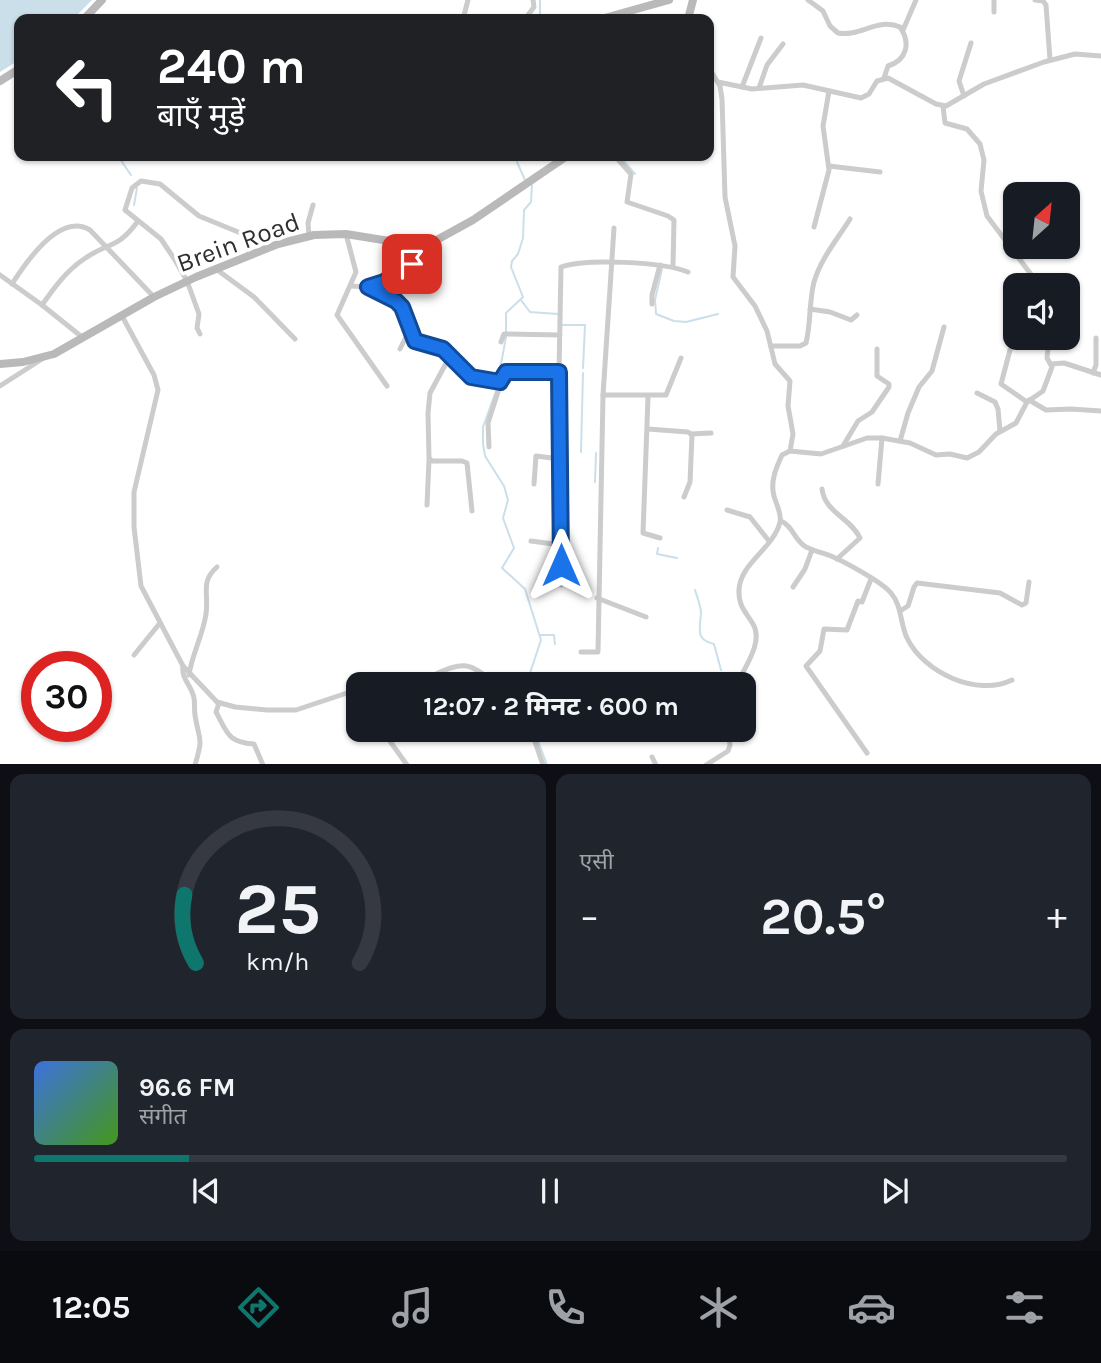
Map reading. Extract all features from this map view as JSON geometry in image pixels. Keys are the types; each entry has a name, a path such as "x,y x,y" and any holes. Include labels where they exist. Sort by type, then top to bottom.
{"street":[{"path":"89,14 102,0"},
{"path":"619,14 668,0"},
{"path":"808,0 823,11 832,29 838,33 854,33 886,23 897,25 903,30"},
{"path":"884,78 888,66 903,57 903,30 916,0"},
{"path":"994,12 995,0"},
{"path":"1035,0 1043,1 1046,5 1049,60"},
{"path":"742,87 761,38"},
{"path":"964,96 959,81 971,43"},
{"path":"759,88 767,65 783,44"},
{"path":"718,82 759,88 794,84 861,99 869,94 877,81 884,78 943,106 954,103 984,84 1049,60 1075,54 1101,56"},
{"path":"714,76 722,99 725,197 735,246 733,275 755,306 771,345 775,364 790,383 788,406 793,434 790,451"},
{"path":"814,227 829,166 823,132 829,91"},
{"path":"943,106 945,123 967,129 980,144 984,160 981,191 987,216 1030,273"},
{"name":"Brein Road","path":"0,363 13,364 44,357 187,281 249,254 309,236 346,234 414,245 433,242 473,220 559,161"},
{"path":"619,161 631,174 627,202 674,220 673,266"},
{"path":"829,166 880,172"},
{"path":"200,334 197,328 200,317 187,281 161,239 124,208 132,188 141,181 160,184 199,216 243,234 249,242 249,254"},
{"path":"309,236 308,223 313,205"},
{"path":"771,345 800,346 806,343 814,281 820,265 850,219"},
{"path":"42,305 70,270 85,258 125,238 138,221"},
{"path":"12,284 32,256 52,236 67,226 85,227 154,297"},
{"path":"581,652 598,652 603,395 614,228"},
{"path":"346,234 356,272 338,309 337,318 387,386"},
{"path":"351,286 376,286 393,277 412,264 433,242"},
{"path":"561,585 561,267 613,262 673,266 688,272"},
{"path":"652,304 651,298 660,265"},
{"path":"216,269 254,297 295,340"},
{"path":"0,275 82,337"},
{"path":"368,287 399,304 415,341 439,347 471,377 498,382"},
{"path":"810,309 830,312 851,320 857,315"},
{"path":"122,316 158,386 133,503 141,586 183,666 219,703 250,709 296,710 346,694"},
{"path":"400,349 411,327"},
{"path":"900,441 920,385 932,373 944,327"},
{"path":"501,342 507,334 560,335"},
{"path":"1093,373 1096,365 1096,338"},
{"path":"843,446 858,421 873,412 889,387 877,376 877,349"},
{"path":"1010,350 1001,384 1046,410 1101,411"},
{"path":"1048,350 1047,358 1051,364"},
{"path":"428,505 430,393 450,356"},
{"path":"0,386 44,357"},
{"path":"603,395 648,397 668,394 681,358"},
{"path":"1051,364 1062,362 1101,375"},
{"path":"743,672 756,636 754,626 740,603 740,582 781,521 772,484 782,455 790,451 814,455 867,438 882,438 916,445 934,454 965,458 979,452 1000,431 1018,421 1028,401 1043,391 1051,364"},
{"path":"489,447 488,423 498,382 506,372 559,372"},
{"path":"977,393 995,402 1000,431"},
{"path":"648,397 643,533 660,538"},
{"path":"648,429 691,434 711,433"},
{"path":"684,497 690,482 691,434"},
{"path":"878,484 882,438"},
{"path":"534,484 536,456 561,459"},
{"path":"429,460 467,463 472,511"},
{"path":"822,489 825,503 853,527 860,538 837,559"},
{"path":"727,510 750,517 769,541"},
{"path":"781,521 789,525 798,541 812,550 837,559 890,592 900,611 906,636 930,664 965,684 995,687 1012,680"},
{"path":"531,541 561,545"},
{"path":"793,587 805,569 812,550"},
{"path":"189,675 206,613 208,594 205,583 217,567"},
{"path":"867,753 806,666 820,651 824,629 847,630 858,601 862,602 871,579"},
{"path":"900,611 910,603 914,587 918,583 996,592 1023,605 1026,603 1029,582"},
{"path":"597,598 646,617"},
{"path":"134,655 160,622"},
{"path":"440,672 463,664 479,672"},
{"path":"183,666 182,674 195,699 195,716 201,739 201,749 195,764"},
{"path":"219,703 216,712 228,733 241,743 254,744 263,764"},
{"path":"391,742 406,764"},
{"path":"535,742 543,764"},
{"path":"708,764 728,751 728,742"},
{"path":"652,757 656,764"}],"water":[{"path":"0,0 92,0 78,14 14,14 14,63 0,72"}],"waterway":[{"path":"540,0 540,14"},
{"path":"121,161 131,175"},
{"path":"517,161 525,180"},
{"path":"624,161 635,174"},
{"path":"506,332 506,313 523,297 511,267 523,238 524,210 531,202 532,185"},
{"path":"134,205 137,188"},
{"path":"662,269 655,300 656,314 674,321 686,322 718,314"},
{"path":"521,300 530,312 558,314"},
{"path":"562,325 585,325 583,368"},
{"path":"506,337 496,391 483,427 483,444 485,456 504,486 508,500 503,518 514,548 502,568 525,589 541,640 530,672"},
{"path":"581,452 583,373"},
{"path":"595,482 596,453"},
{"path":"658,548 657,554 677,558"},
{"path":"695,590 701,610 701,637 714,644 721,670"},
{"path":"540,635 554,635 555,644"},
{"path":"538,742 547,764"}],"route":[{"path":"412,264 384,282 368,287 396,301 402,307 415,341 443,349 466,373 477,379 500,382 506,372 559,372 561,565"}]}
